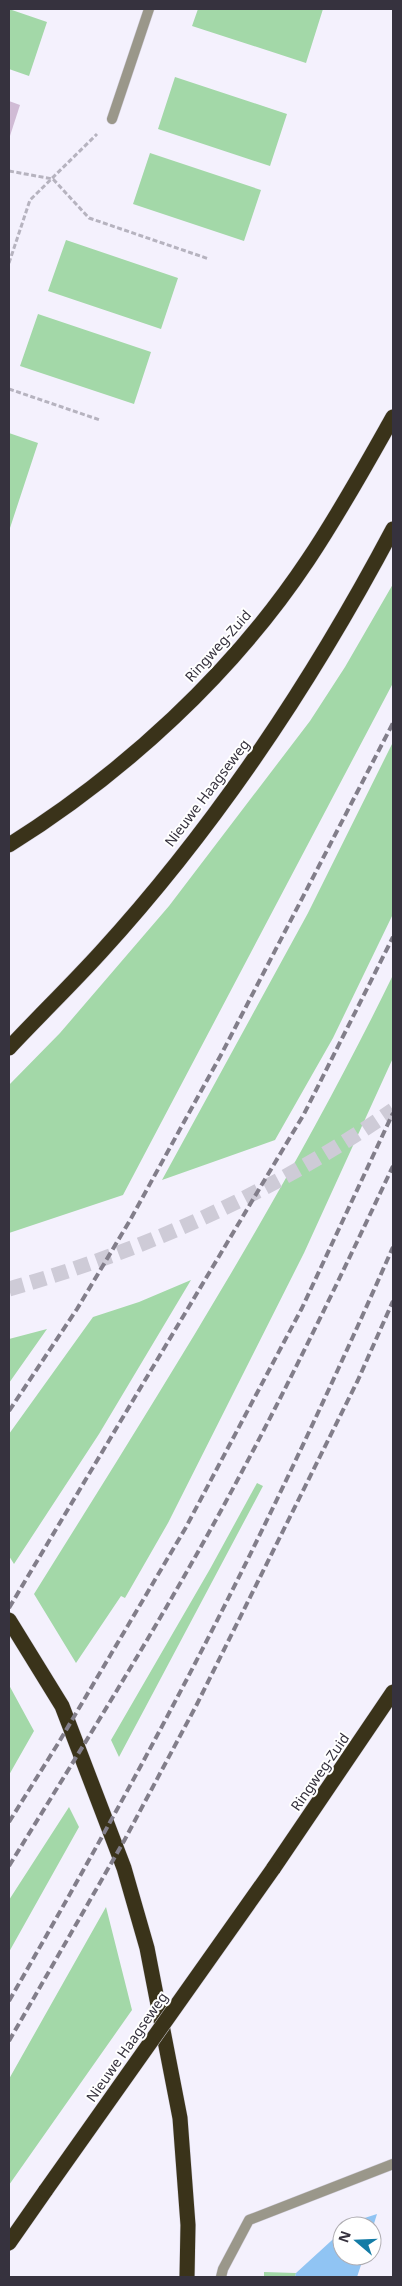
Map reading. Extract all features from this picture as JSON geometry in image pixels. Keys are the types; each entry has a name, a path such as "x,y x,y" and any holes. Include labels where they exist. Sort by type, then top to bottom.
{"highway":[{"name":"Ringweg-Zuid","path":"9,846 45,823 131,755 188,704 235,654 269,613 307,561 354,488 393,417"},
{"name":"Nieuwe Haagseweg","path":"9,1048 101,952 211,818 276,726 316,665 393,529"},
{"path":"9,1620 62,1706 124,1868 147,1948 180,2118 188,2225 187,2277"},
{"name":"Ringweg-Zuid","path":"273,1869 393,1692"},
{"name":"Nieuwe Haagseweg","path":"9,2243 273,1869"}],"lane":[{"path":"112,120 149,9"},
{"path":"221,2277 223,2268 249,2220 393,2164"}],"path":[{"path":"9,263 30,200 112,120"},
{"path":"9,171 53,179 89,218 208,258"},
{"path":"9,389 100,420"}],"green space":[{"path":"9,9 47,22 29,76 9,69"},
{"path":"198,9 323,9 306,63 192,26"},
{"path":"175,77 287,114 270,166 158,129"},
{"path":"150,153 261,190 244,241 133,204"},
{"path":"66,240 178,278 161,329 48,291"},
{"path":"38,314 151,352 134,404 20,366"},
{"path":"9,433 38,443 9,531"},
{"path":"393,584 393,683 123,1195 9,1233 9,1085 60,1033 169,906 310,721 345,667"},
{"path":"393,742 393,914 333,1038 275,1140 162,1180 308,913"},
{"path":"393,975 393,1058 304,1253 168,1523 125,1598 121,1596 76,1663 34,1594 176,1366 267,1212 353,1055"},
{"path":"191,1280 99,1434 14,1564 9,1556 9,1434 93,1317 139,1302"},
{"path":"47,1329 9,1383 9,1339"},
{"path":"257,1483 263,1486 119,1757 111,1740 210,1569"},
{"path":"9,1685 34,1731 9,1775"},
{"path":"69,1807 79,1827 9,1952 9,1900"},
{"path":"106,1907 132,2010 9,2185 9,2079"},
{"path":"264,2272 296,2273 295,2277 264,2277"}],"water":[{"path":"332,2240 332,2266 361,2266 357,2277 295,2277 296,2273"}],"building":[{"path":"9,101 20,105 9,139"}],"tunnel":[{"path":"9,1289 110,1256 160,1237 208,1215 303,1167 393,1110"}],"railway":[{"path":"9,1411 77,1309 129,1222 222,1053 393,723"},
{"path":"9,1608 304,1114 393,937"},
{"path":"9,1822 59,1742 185,1529 302,1308 393,1113"},
{"path":"9,1866 132,1665 229,1497 301,1356 393,1166"},
{"path":"9,2001 158,1735 207,1641 289,1474 393,1247"},
{"path":"9,2041 124,1841 196,1706 358,1380 393,1301"}]}
